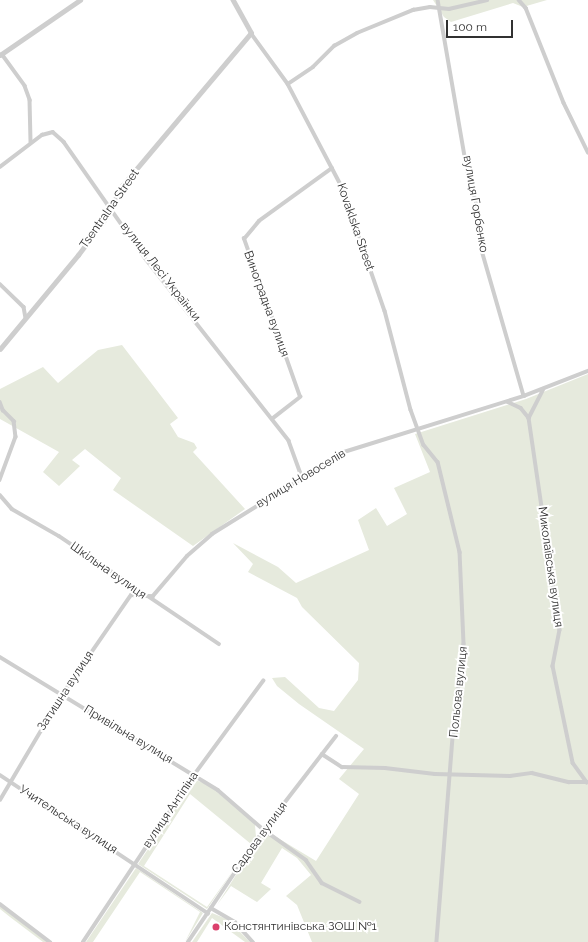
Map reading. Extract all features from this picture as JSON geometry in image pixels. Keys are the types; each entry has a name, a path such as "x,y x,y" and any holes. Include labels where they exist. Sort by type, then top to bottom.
{"street":[{"path":"0,167 31,142 30,100 25,86 1,54 80,0"},
{"name":"Kovaklska Street","path":"233,0 252,33 288,84 342,187 384,311 418,427"},
{"name":"вулиця Горбенко","path":"438,0 468,173 477,204 481,247 524,396"},
{"path":"288,84 313,67 334,46 357,33 413,10 439,8 449,9 487,0"},
{"path":"519,0 526,8 558,89 588,152"},
{"name":"Tsentralna Street","path":"0,349 78,255 112,206 122,186 252,33"},
{"name":"вулиця Лесі Українки","path":"31,142 53,132 112,206 146,259 289,441 302,477"},
{"name":"Виноградна вулиця","path":"272,420 300,396 244,239 259,221 332,168"},
{"path":"0,284 24,307 26,319"},
{"name":"вулиця Новоселів","path":"142,594 153,596 187,556 212,534 344,452 418,427 507,402 588,371"},
{"path":"507,402 521,408 529,418 544,388"},
{"path":"0,402 3,410 14,421 16,437 0,480"},
{"name":"Миколаївська вулиця","path":"529,418 560,630 553,666 573,763 588,782"},
{"name":"Польова вулиця","path":"418,427 424,445 438,462 461,565 460,607 464,644 451,772 437,942"},
{"name":"Шкільна вулиця","path":"0,495 12,509 59,536 142,594 219,644"},
{"name":"Затишна вулиця","path":"0,800 62,695 131,595 142,594"},
{"name":"Привільна вулиця","path":"0,657 218,790 264,830 306,860 322,883 360,902"},
{"name":"вулиця Антіпіна","path":"83,942 194,775 263,681"},
{"name":"Садова вулиця","path":"188,942 264,830 336,736"},
{"path":"322,754 342,767 503,776 532,773 569,782 588,782"},
{"name":"Учительська вулиця","path":"0,775 208,913"},
{"path":"0,904 50,942"},
{"path":"211,908 235,922 253,942"}],"shaded area":[{"path":"433,0 547,0 523,7 513,3 451,22 444,17"},
{"path":"122,345 178,418 170,424 178,437 194,443 197,448 193,452 245,509 193,546 113,490 121,478 85,449 72,460 80,466 59,486 43,472 59,452 0,419 0,389 43,367 58,383 98,350"},
{"path":"588,374 588,942 312,942 297,905 286,896 311,875 297,858 282,848 261,883 271,889 257,902 231,886 217,905 260,837 268,832 316,861 359,794 339,779 364,749 299,704 277,686 272,678 285,677 319,708 334,711 358,680 359,663 302,607 297,598 248,572 253,564 233,543 278,567 296,583 369,550 358,520 376,508 387,526 407,514 394,488 430,472 415,434 526,399"},
{"path":"195,780 207,784 248,816 255,825 256,837 251,844 190,794 144,866 207,907 237,865 207,909 138,864"},
{"path":"136,868 203,913 185,942 200,912 140,872 93,942 86,942"},
{"path":"0,906 48,942 43,942 0,909"},
{"path":"212,913 227,919 250,942 245,942 212,918 197,942 192,942"}],"place":[{"name":"Констянтинівська ЗОШ №1","path":"216,927"}]}
